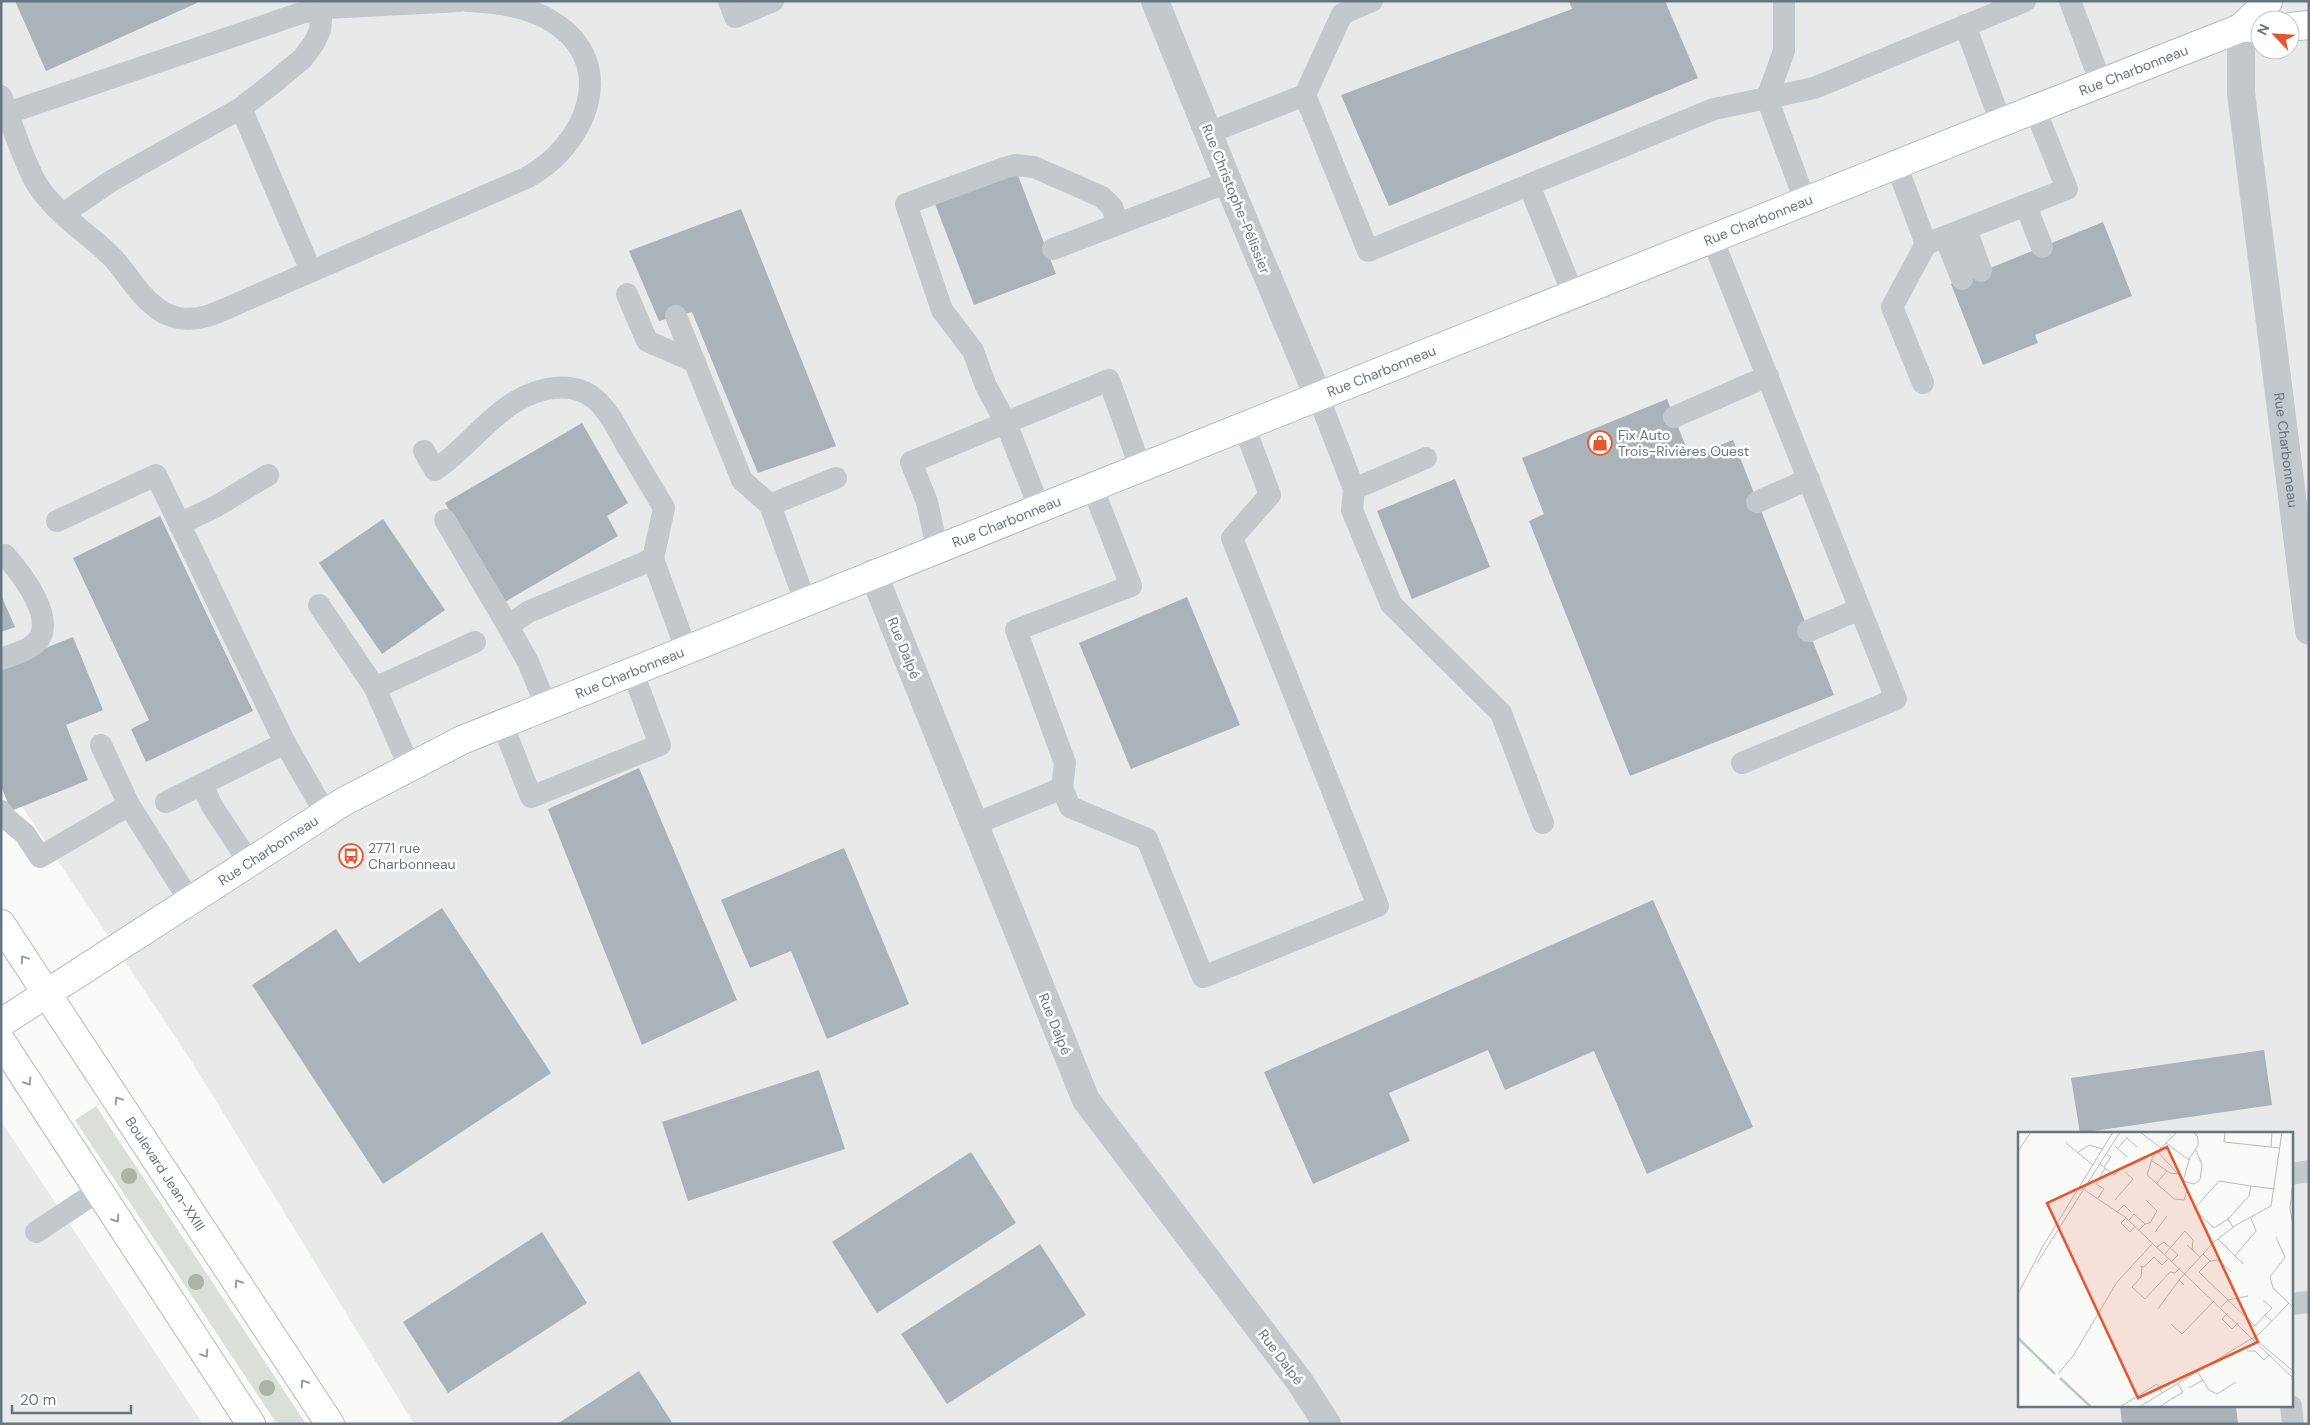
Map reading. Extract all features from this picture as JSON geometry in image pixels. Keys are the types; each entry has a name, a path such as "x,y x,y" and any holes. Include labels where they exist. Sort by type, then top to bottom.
{"street":[{"name":"Rue Christophe-Pélissier","path":"1155,1 1228,182 1318,396"},
{"path":"2240,1 2250,28"},
{"name":"Rue Charbonneau","path":"1,1023 325,813 409,766 462,740 873,573 2001,122 2250,28 2241,93 2309,631"},
{"name":"Rue Dalpé","path":"873,573 1086,1100 1300,1382 1327,1424"},
{"name":"Boulevard Jean-XXIII","path":"1,924 330,1424"},
{"path":"1,1041 251,1424"}],"lane":[{"path":"460,1 407,2 322,8 4,104 35,181 63,214 111,256 146,300 162,311 180,318 201,318 532,175 555,157 579,128 588,104 590,76 583,56 568,34 551,21 517,8 468,1"},
{"path":"729,1 735,16 773,1"},
{"path":"1208,133 1305,96 1342,14 1372,1"},
{"path":"1784,1 1784,52 1767,98 1805,201"},
{"path":"1305,96 1368,251 1714,109 1814,88 2025,1"},
{"path":"2070,1 2101,83"},
{"path":"63,214 111,181 241,108 303,58 320,30 322,8"},
{"path":"1965,25 2001,122"},
{"path":"241,108 311,271"},
{"path":"1923,383 1892,307 1936,240 2067,189 2035,109"},
{"path":"1896,164 1936,240 1972,275 1966,229"},
{"path":"1039,507 1006,423 986,386 973,351 942,310 906,204 1004,168 1024,165 1034,166 1102,197 1112,208 1118,224"},
{"path":"1054,249 1228,182"},
{"path":"1529,185 1572,294"},
{"path":"2026,206 2042,247"},
{"path":"1712,238 1896,699 1742,763"},
{"path":"626,294 647,341 695,362"},
{"path":"676,316 742,480 770,505 805,601"},
{"path":"1674,417 1768,376"},
{"path":"937,548 927,502 911,462 1109,380 1140,467"},
{"path":"424,451 435,470 456,454 512,404 548,389 565,387 582,390 595,399 609,415 664,508 653,559 686,649"},
{"path":"1318,396 1354,489 1352,510 1391,604 1501,713 1543,823"},
{"path":"1092,486 1131,586 1016,630 1066,763 1062,788 1070,807 1147,839 1203,977 1378,906 1232,538 1270,495 1244,426"},
{"path":"1354,489 1426,458"},
{"path":"179,524 215,507 268,474"},
{"path":"57,521 156,475 285,744 325,813"},
{"path":"770,505 836,478"},
{"path":"1757,502 1809,479"},
{"path":"445,520 528,662 546,705"},
{"path":"1,659 34,645 43,624 36,599 5,555"},
{"path":"508,626 528,612 653,559"},
{"path":"319,605 374,688 409,766"},
{"path":"1808,631 1860,609"},
{"path":"374,688 475,642"},
{"path":"502,723 530,797 660,745 632,670"},
{"path":"166,802 285,744"},
{"path":"101,745 129,806 190,901"},
{"path":"202,785 212,806 249,862"},
{"path":"975,824 1062,788"},
{"path":"1,811 7,819 25,834 40,858 129,806"},
{"path":"2292,1174 2309,1172"},
{"path":"36,1232 98,1191"},
{"path":"2292,1304 2309,1302"},
{"path":"2291,1408 2293,1424"}],"shaded area":[{"path":"1,1 2309,1 2309,1424 414,1424 192,1062 1,775"},
{"path":"96,1106 306,1424 277,1424 75,1120"},
{"path":"1,1121 203,1424 1,1424"}],"building":[{"path":"15,1 196,1 197,3 46,71"},
{"path":"1569,1 1665,1 1698,78 1389,206 1341,95 1572,9"},
{"path":"1017,173 1056,274 974,305 935,204"},
{"path":"741,209 836,446 758,473 692,312 659,321 629,251"},
{"path":"2103,222 2132,296 2035,335 2038,343 1983,365 1951,284"},
{"path":"1667,399 1690,457 1733,440 1834,695 1630,776 1529,521 1544,514 1522,458"},
{"path":"582,423 628,503 607,516 618,536 503,603 445,503"},
{"path":"1455,479 1490,567 1412,599 1377,511"},
{"path":"160,516 253,711 146,762 131,729 149,720 73,558"},
{"path":"383,519 445,610 382,654 319,563"},
{"path":"1,595 15,627 1,632"},
{"path":"1187,597 1240,725 1131,769 1079,643"},
{"path":"73,637 103,710 66,725 88,780 11,811 1,786 1,666"},
{"path":"639,768 737,1000 642,1045 548,809"},
{"path":"844,848 909,1004 827,1039 791,951 750,968 721,900"},
{"path":"1653,900 1753,1127 1647,1174 1594,1051 1505,1090 1488,1050 1389,1093 1410,1141 1313,1184 1264,1072"},
{"path":"442,908 551,1073 383,1184 252,985 336,929 359,963"},
{"path":"2264,1050 2272,1105 2080,1132 2071,1078"},
{"path":"819,1070 845,1149 688,1201 662,1122"},
{"path":"971,1152 1016,1223 877,1313 832,1242"},
{"path":"542,1232 587,1303 448,1393 403,1322"},
{"path":"1040,1244 1086,1315 947,1404 901,1334"},
{"path":"639,1371 673,1424 557,1424"},
{"path":"2120,1408 2236,1408 2238,1424 2122,1424"}],"place":[{"name":"Fix Auto Trois-Rivières Ouest","path":"1600,443"},
{"name":"2771 rue Charbonneau","path":"351,856"}]}
